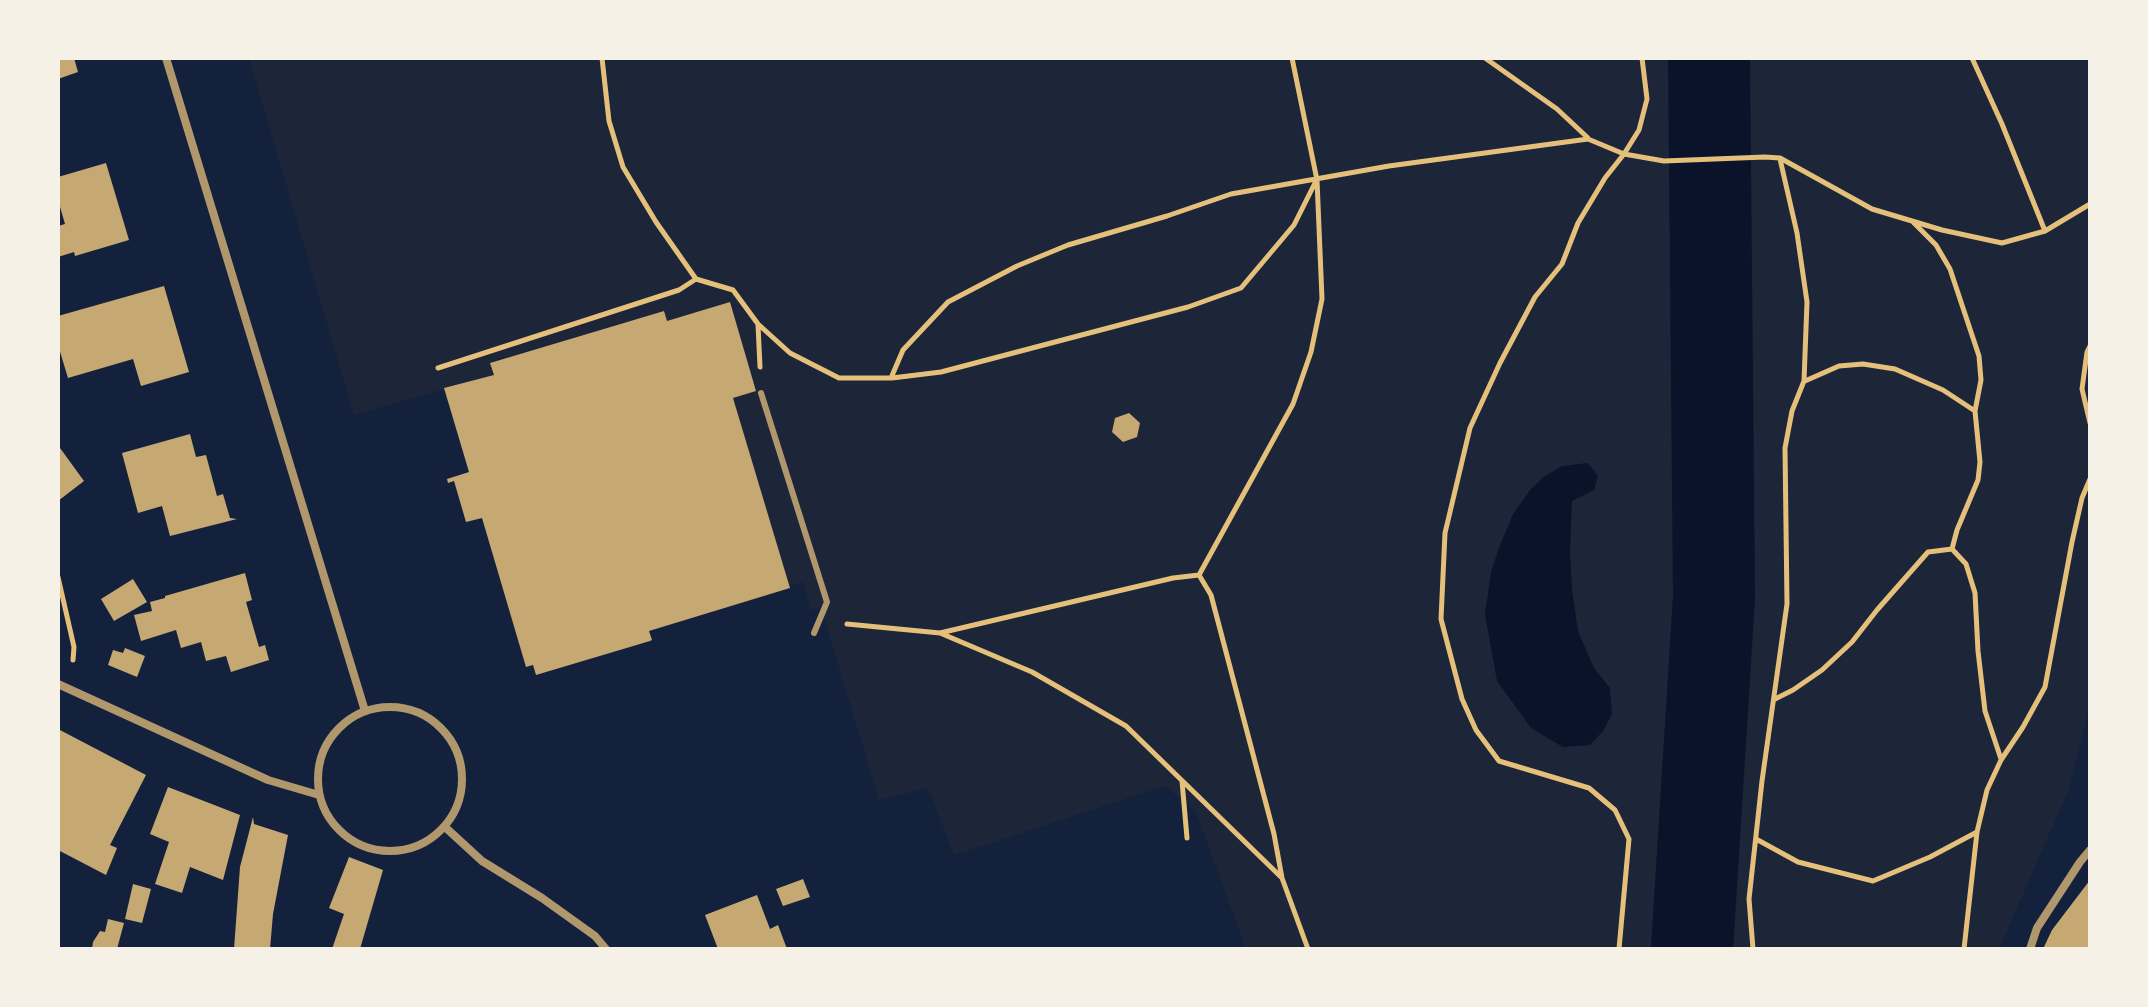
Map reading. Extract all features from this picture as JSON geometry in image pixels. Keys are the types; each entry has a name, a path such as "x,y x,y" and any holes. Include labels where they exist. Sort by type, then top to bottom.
{"street":[{"path":"166,58 365,711"},
{"path":"58,684 268,780 319,795"},
{"path":"392,706 419,712 441,728 457,750 463,776 458,803 445,827 424,843 398,851 372,850 348,839 329,820 319,795 318,769 326,744 343,724 365,711 392,706"},
{"path":"445,827 482,861 542,898 595,936 606,949"},
{"path":"2030,949 2037,928 2090,850"}],"lane":[{"path":"761,393 827,602 814,633"}],"path":[{"path":"602,58 609,121 623,167 696,279 733,290 758,324 790,353 839,378 891,378 941,372 1188,307 1241,288 1294,225 1317,180"},
{"path":"1199,575 1293,404 1311,352 1322,299 1317,180 1292,58"},
{"path":"1485,58 1557,109 1588,139 1624,154 1664,161 1780,158 1872,209 1942,230 2002,243 2045,231 2090,204"},
{"path":"1619,949 1629,839 1615,810 1589,788 1499,761 1476,730 1462,699 1441,619 1445,533 1470,428 1535,297 1562,264 1578,223 1639,130 1647,99 1642,58"},
{"path":"1972,58 2045,231"},
{"path":"891,378 903,350 948,302 1017,266 1068,245 1231,194 1389,166 1588,139"},
{"path":"1753,949 1749,899 1787,604 1785,448 1792,411 1804,381 1807,302 1797,233 1780,158"},
{"path":"1911,221 1936,245 1950,269 1979,356 1981,380 1975,411 1980,462 1978,480 1952,549"},
{"path":"438,368 679,290 696,279"},
{"path":"758,324 761,393"},
{"path":"2090,346 2082,389 2090,423"},
{"path":"1804,381 1839,366 1863,364 1895,369 1943,390 1975,411"},
{"path":"1964,949 1977,832 1987,790 2001,760 2045,687 2072,542 2082,498 2090,479"},
{"path":"1775,699 1822,670 1852,642 1928,552 1952,549"},
{"path":"1952,549 1966,564 1975,593 1985,711 2001,760"},
{"path":"940,633 1173,578 1199,575"},
{"path":"1199,575 1211,595 1274,834 1282,878 1308,949"},
{"path":"58,577 74,647 69,689"},
{"path":"814,633 851,624 940,633 1032,672 1126,726 1282,878"},
{"path":"1182,780 1187,838"},
{"path":"1756,839 1798,862 1873,881 1930,857 1977,832"}],"shaded area":[{"path":"249,58 2090,58 2090,705 2069,789 1999,949 1246,949 1196,812 1165,786 954,855 928,788 879,800 821,607 811,610 803,582 789,586 733,398 756,391 730,302 667,321 663,311 491,362 494,375 354,415"},
{"path":"1588,463 1598,476 1594,490 1572,501 1572,590 1578,631 1594,668 1610,688 1612,714 1603,731 1590,745 1563,747 1531,728 1497,681 1485,614 1491,572 1513,514 1545,476 1562,466"}],"building":[{"path":"58,58 74,58 78,72 58,79"},
{"path":"106,163 129,240 75,256 74,252 58,257 58,226 65,224 58,200 58,177"},
{"path":"164,286 189,372 141,386 133,359 68,378 58,345 58,316"},
{"path":"730,302 756,391 733,398 790,588 649,631 650,641 536,675 533,665 526,667 482,518 466,522 454,481 448,483 447,479 469,472 444,388 494,375 490,363 664,311 667,321"},
{"path":"1129,413 1140,423 1137,437 1123,442 1112,432 1115,418"},
{"path":"190,434 196,457 206,455 217,496 223,494 230,518 237,519 170,536 162,506 138,513 122,453"},
{"path":"60,448 84,481 58,501 58,450"},
{"path":"245,573 252,600 246,602 259,647 265,645 269,660 231,672 226,656 206,661 201,642 181,648 176,630 141,641 134,615 152,611 150,602"},
{"path":"133,579 147,602 114,621 101,599"},
{"path":"125,648 145,656 137,677 108,665 113,650 123,653"},
{"path":"58,729 146,775 110,845 117,848 106,875 58,850"},
{"path":"168,787 240,815 223,880 190,867 182,893 155,884 169,842 150,834"},
{"path":"253,817 254,824 288,835 273,914 270,949 234,949 240,867"},
{"path":"349,857 383,870 360,949 332,949 344,914 329,908"},
{"path":"803,879 810,897 783,906 776,889"},
{"path":"2090,880 2090,949 2043,949 2052,930"},
{"path":"133,884 151,889 142,923 125,919"},
{"path":"757,895 770,929 778,925 787,949 718,949 705,915"},
{"path":"108,919 124,923 117,949 92,949 100,931 105,932"}],"waterway":[{"path":"1692,949 1714,597 1709,58"}]}
